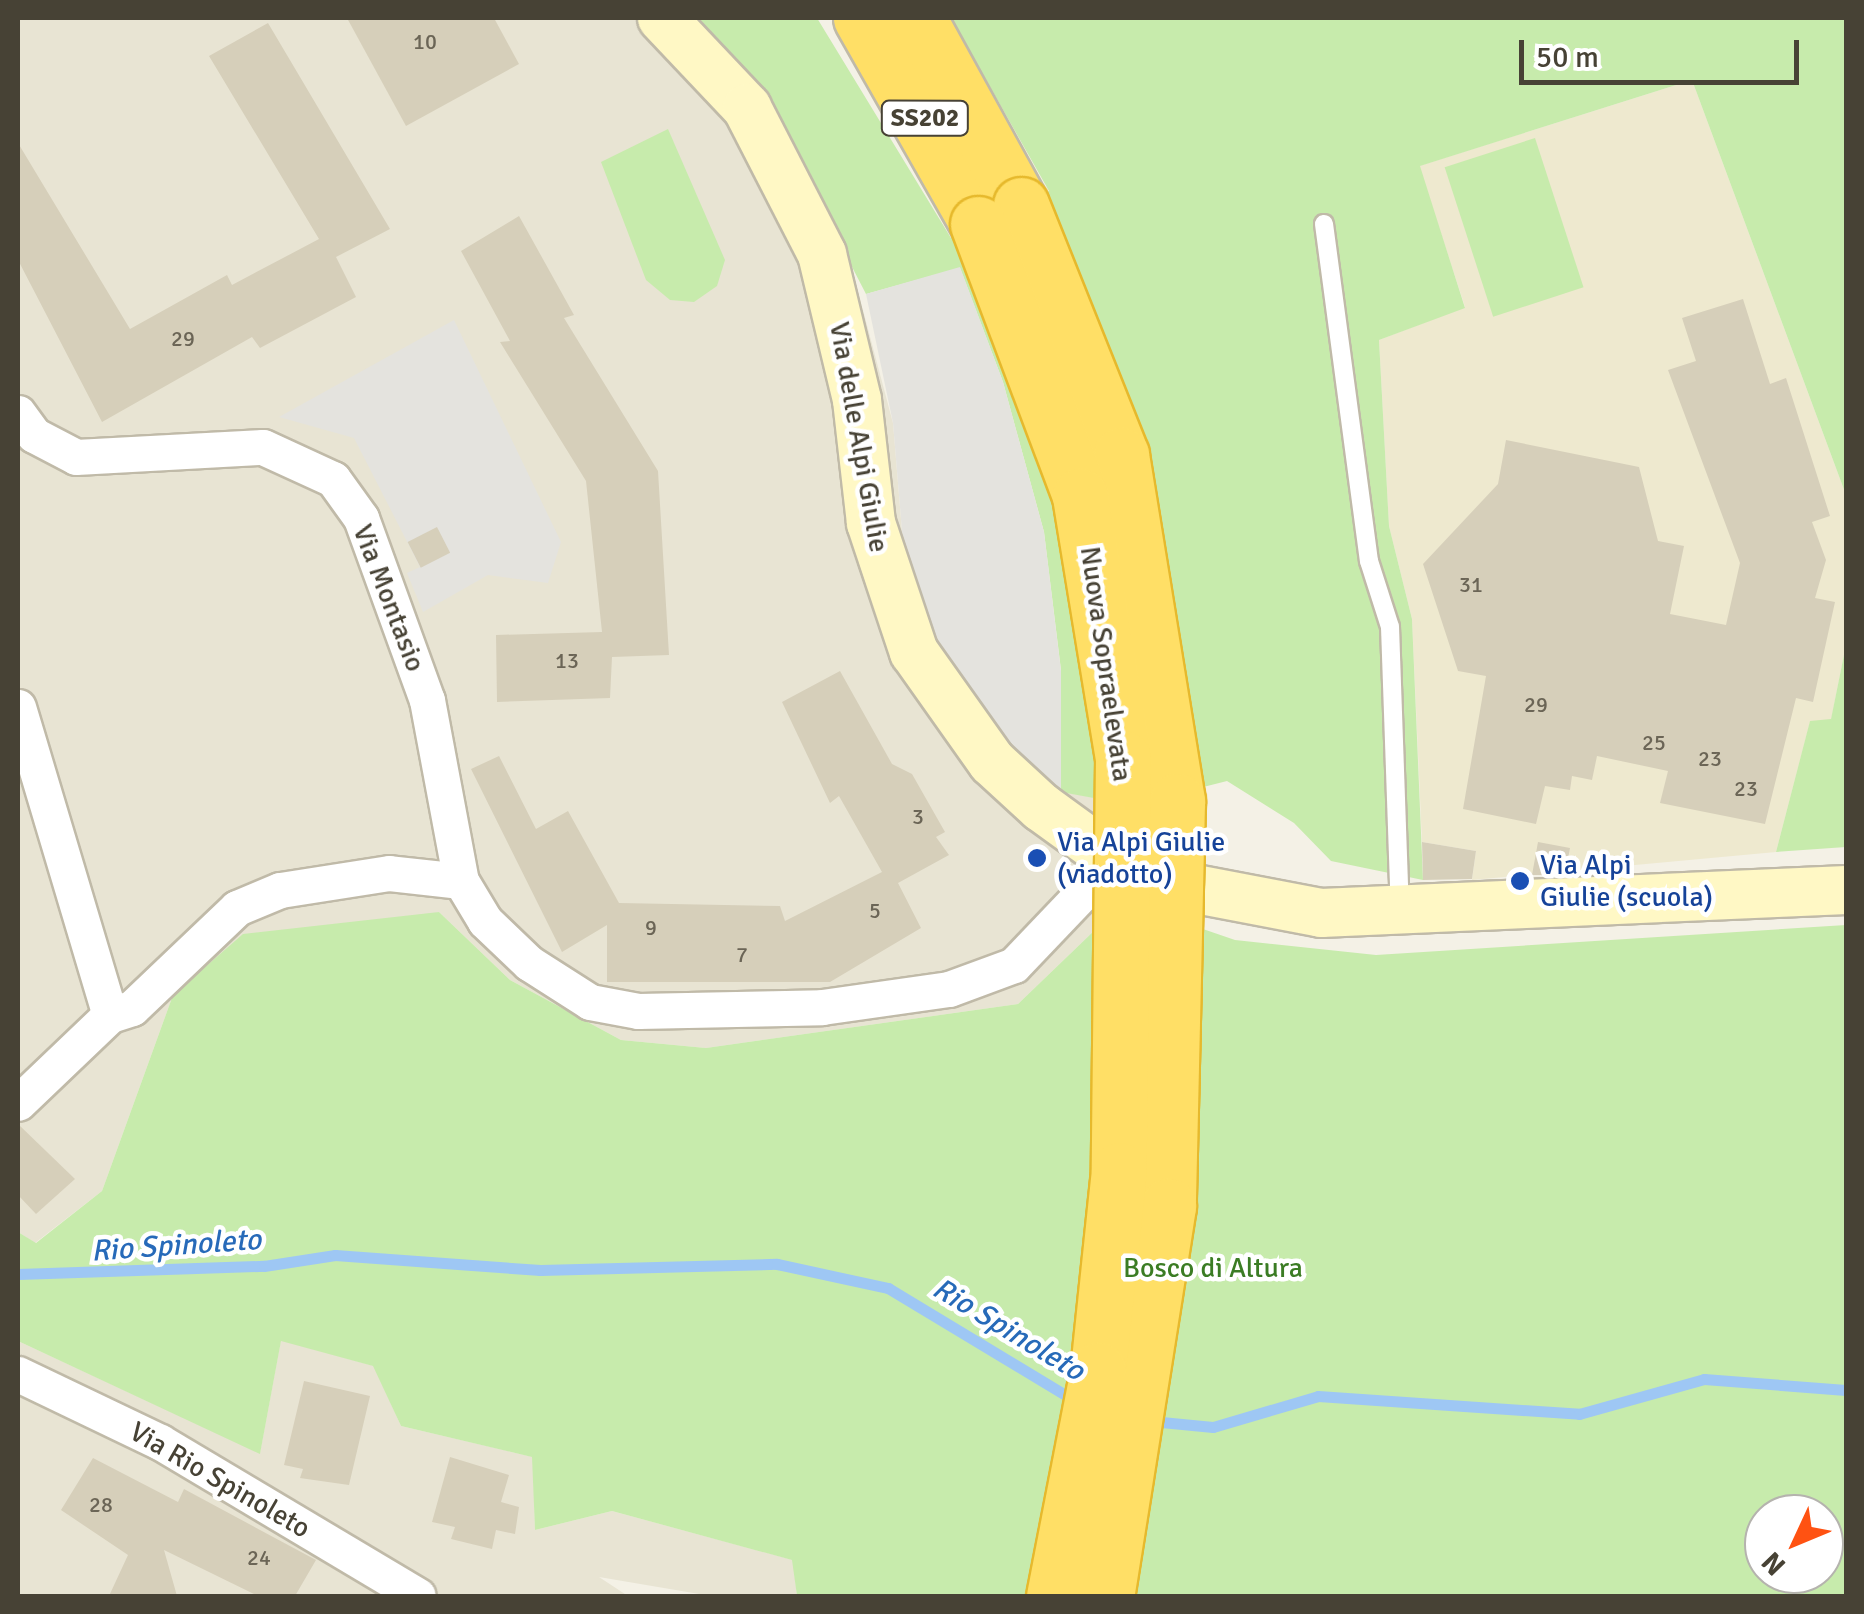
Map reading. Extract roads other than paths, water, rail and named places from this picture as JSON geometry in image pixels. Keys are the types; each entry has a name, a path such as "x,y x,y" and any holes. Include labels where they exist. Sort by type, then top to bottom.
{"highway":[{"name":"Nuova Sopraelevata","path":"861,18 1070,309 1129,486 1177,800 1168,1206 1106,1596"},
{"name":"Nuova Sopraelevata","path":"918,18 1000,214 1080,496 1123,758 1119,1170 1098,1370 1054,1596"}],"street":[{"name":"Via delle Alpi Giulie","path":"662,18 746,108 822,254 857,400 871,523 914,652 992,762 1114,860 1247,904 1400,909 1846,890"},
{"name":"Via Montasio","path":"18,413 34,434 76,456 264,447 333,479 361,518 427,700 461,881 485,921 529,963 590,1002 638,1011 822,1007 949,989 1014,965 1114,860"},
{"path":"18,708 110,1015"},
{"path":"18,1103 110,1015 132,1008 237,908 280,890 389,873 461,881"},
{"name":"Via Rio Spinoleto","path":"18,1374 160,1442 418,1596"}],"lane":[{"path":"1324,224 1369,561 1390,627 1400,909"}],"waterway":[{"name":"Rio Spinoleto","path":"18,1274 264,1266 335,1255 540,1270 777,1264 888,1288 1075,1401"},
{"name":"Rio Spinoleto","path":"1151,1421 1213,1427 1318,1396 1579,1414 1704,1379 1846,1390"}],"place":[{"name":"Via Alpi Giulie (viadotto)","path":"1037,858"},
{"name":"Via Alpi Giulie (scuola)","path":"1520,881"}],"park label":[{"name":"Bosco di Altura","path":"1213,1268"}]}
